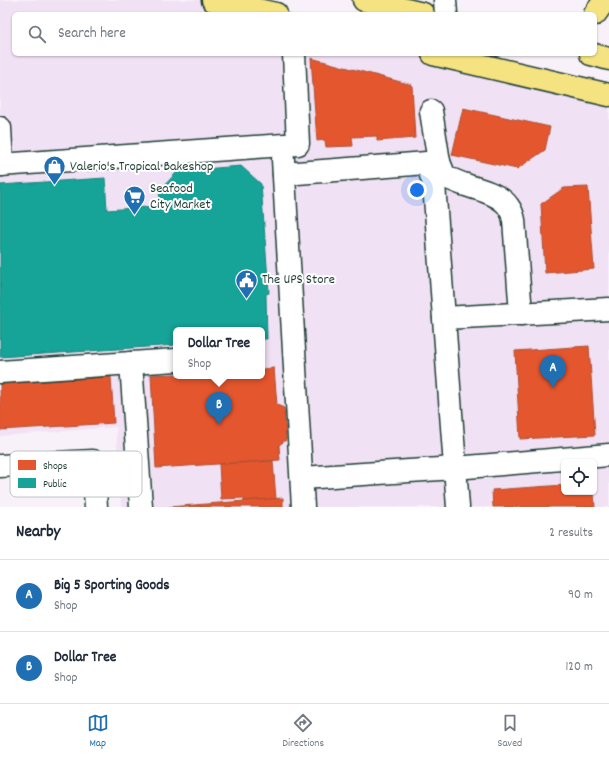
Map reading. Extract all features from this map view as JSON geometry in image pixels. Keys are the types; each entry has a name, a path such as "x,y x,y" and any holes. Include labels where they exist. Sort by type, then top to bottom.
{"main road":[{"path":"213,0 267,12"},
{"path":"364,0 415,12"},
{"path":"596,12 605,0"},
{"path":"597,55 609,58"},
{"path":"442,56 609,95"}],"lane":[{"path":"445,0 446,12"},
{"path":"0,128 1,165 298,144 294,56"},
{"path":"431,111 434,184 458,507"},
{"path":"282,145 303,507"},
{"path":"284,174 433,163"},
{"path":"433,163 445,177 496,196 508,205 514,220 521,314"},
{"path":"444,318 609,309"},
{"path":"0,372 173,360"},
{"path":"131,363 137,451"},
{"path":"302,478 455,468 609,455"},
{"path":"0,466 10,465"},
{"path":"95,497 96,507"},
{"path":"140,497 141,507"}],"shaded area":[{"path":"0,0 214,0 268,12 12,12 12,56 442,56 609,95 609,507 121,507 120,497 142,497 142,451 118,451 116,427 0,436"}],"building: Shops":[{"path":"311,58 412,85 415,138 377,141 377,136 352,137 353,146 326,147 325,140 317,141"},
{"path":"463,108 550,127 545,150 517,169 452,155"},
{"path":"588,187 594,269 545,273 541,204 564,188"},
{"path":"589,346 595,435 520,439 515,351"},
{"path":"274,368 277,405 284,408 286,440 279,445 280,460 156,468 151,375 173,374 173,379 265,379 265,369"},
{"path":"111,377 114,423 0,430 0,383"},
{"path":"273,461 276,499 244,501 244,498 221,499 219,464"},
{"path":"561,485 561,495 594,495 595,507 493,507 492,490"},
{"path":"283,498 283,507 169,507 244,501"}],"building: Public":[{"path":"241,166 261,184 269,293 266,294 267,339 265,339 265,327 173,327 173,345 0,357 0,185 105,178 107,210 161,206 159,191 178,171"}],"place":[{"name":"Valerio's Tropical Bakeshop","path":"54,186"},
{"name":"Seafood City Market","path":"134,216"},
{"name":"The UPS Store","path":"246,300"},
{"name":"Big 5 Sporting Goods","path":"553,388"},
{"name":"Dollar Tree","path":"219,425"}]}
